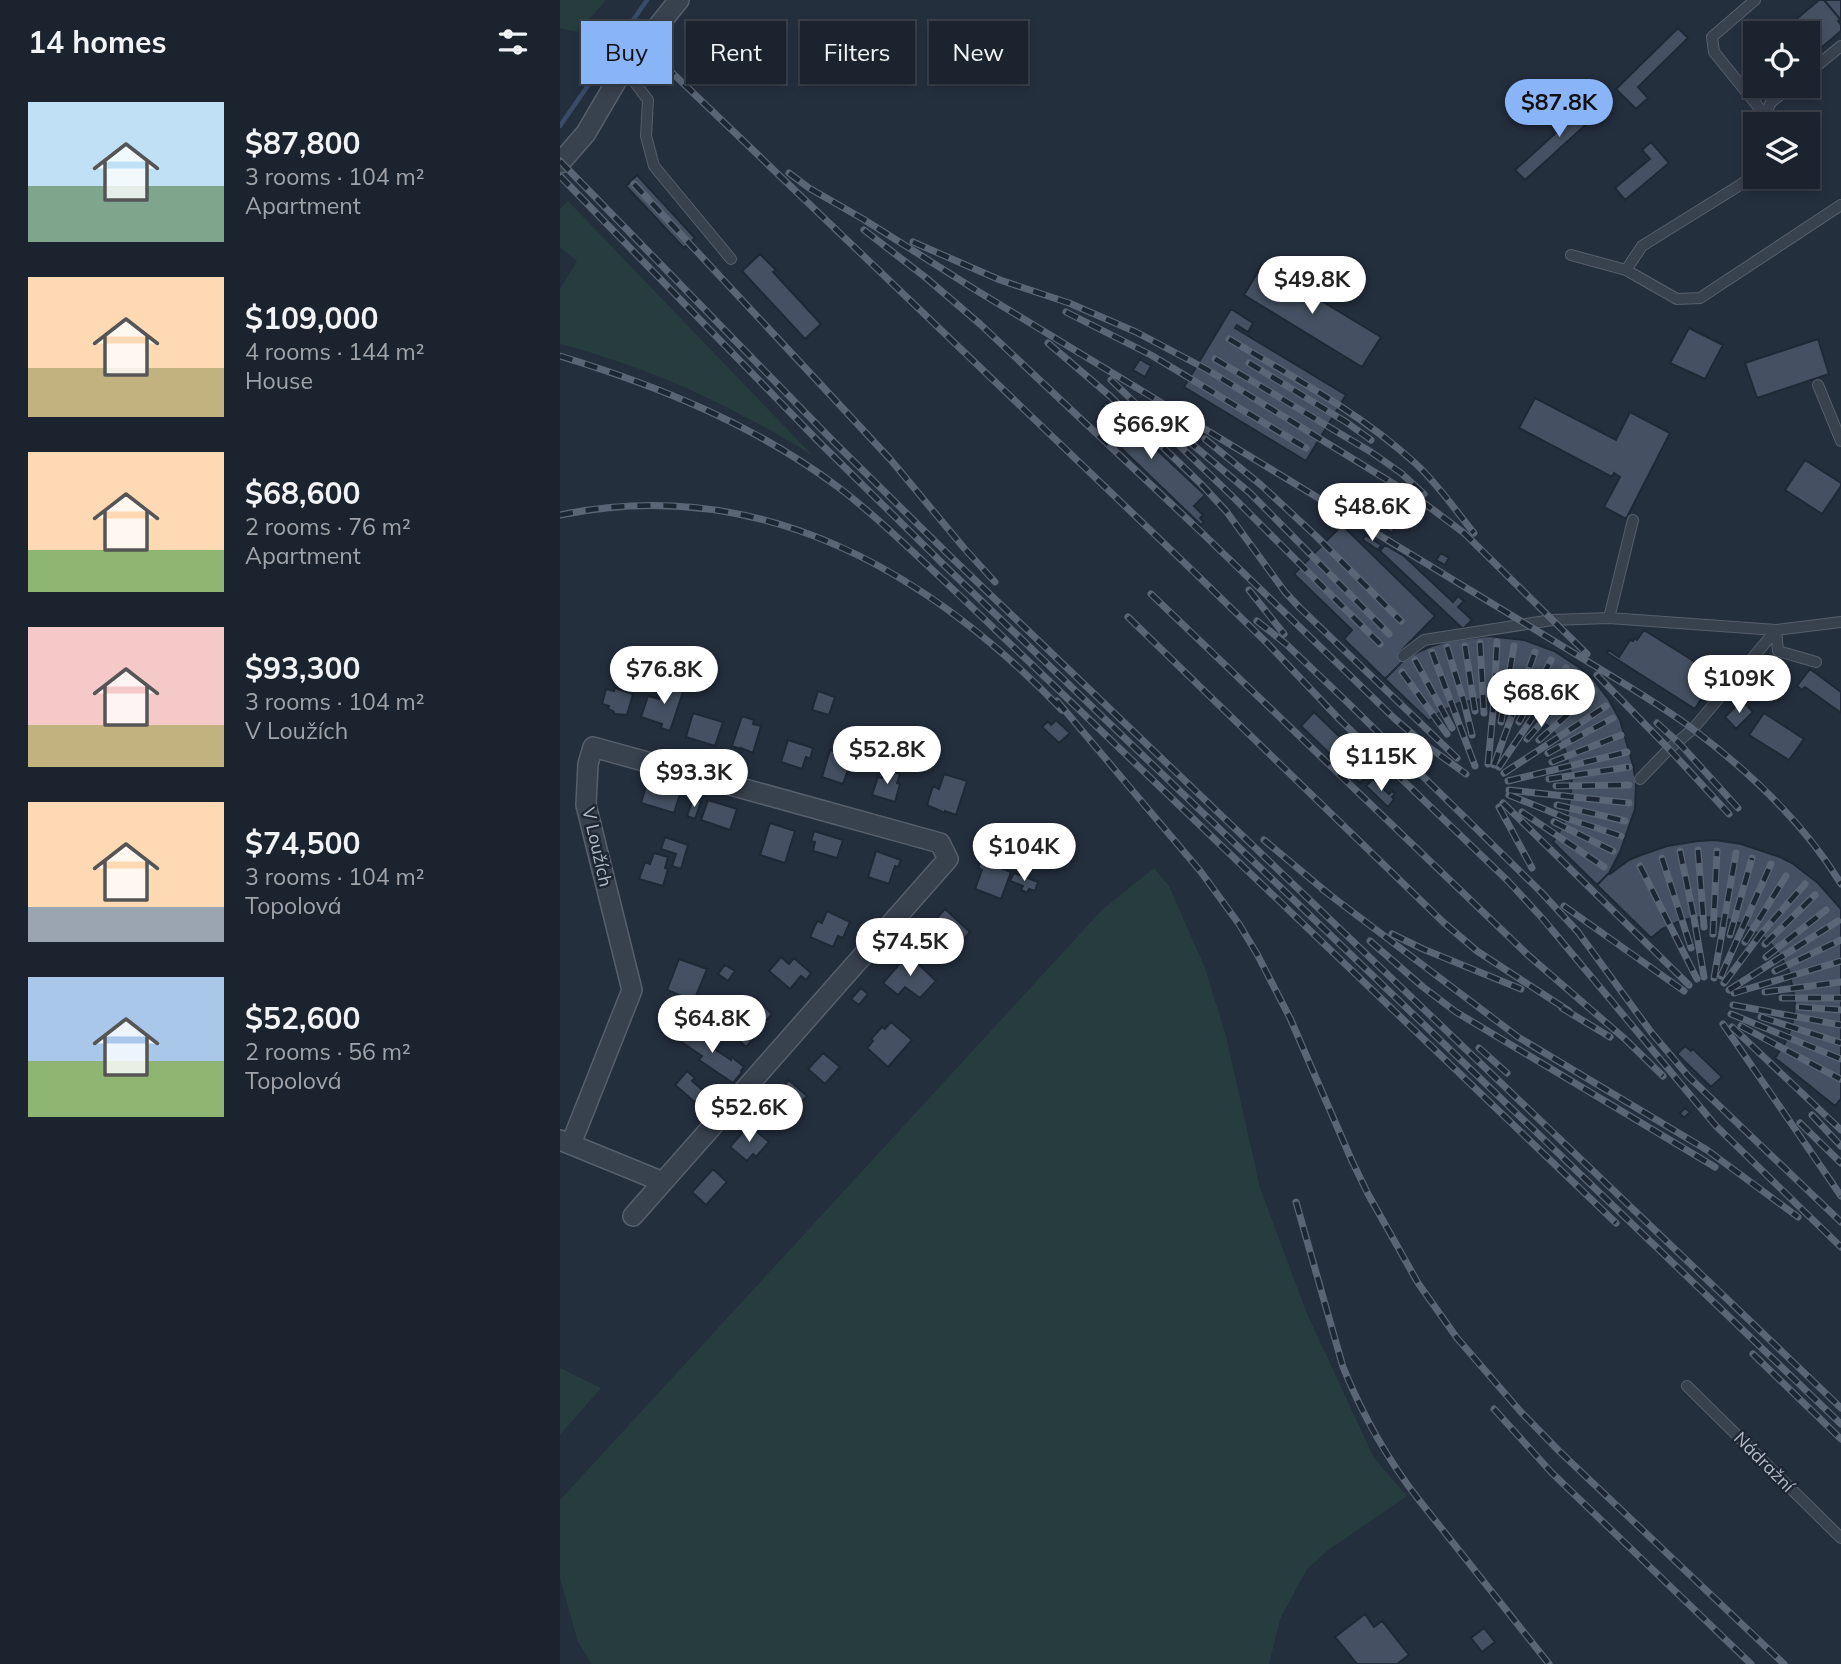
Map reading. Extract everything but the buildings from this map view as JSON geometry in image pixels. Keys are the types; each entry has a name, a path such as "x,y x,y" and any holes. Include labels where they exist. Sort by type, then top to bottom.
{"street":[{"path":"662,21 679,0"},
{"path":"560,163 586,133 615,84"},
{"name":"V Loužích","path":"565,1142 632,990 586,804 588,764 593,747 940,843 948,859 663,1182"},
{"path":"565,1142 663,1182 633,1216"}],"lane":[{"path":"1755,0 1712,37 1714,52 1761,112"},
{"path":"1820,63 1841,46"},
{"path":"636,84 648,100 646,136 654,166 731,260"},
{"path":"1626,270 1642,246 1743,183"},
{"path":"1571,256 1626,270 1677,299 1700,298 1841,205"},
{"path":"1818,384 1841,441"},
{"path":"1609,618 1633,520"},
{"path":"1403,656 1424,640 1552,620 1609,618 1776,630 1841,622"},
{"path":"1776,630 1778,651 1816,662"},
{"path":"1640,779 1693,729 1776,630"},
{"name":"Nádražní","path":"1687,1386 1841,1538"}],"green space":[{"path":"560,0 606,0 588,21 581,21 578,32 560,28"},
{"path":"568,201 813,456 753,421 691,390 627,364 560,344 560,289 577,261 560,247 560,209"},
{"path":"1154,868 1169,886 1205,968 1226,1036 1260,1188 1307,1314 1374,1458 1407,1496 1327,1551 1307,1569 1280,1619 1269,1664 592,1664 578,1642 560,1578 560,1500 1102,910"},
{"path":"560,1368 601,1388 560,1435"}],"waterway":[{"path":"560,126 647,0"}],"railway":[{"path":"672,73 1194,572 1267,643 1340,720 1508,881 1716,1126 1841,1247"},
{"path":"560,161 834,442 951,557 1841,1408"},
{"path":"789,173 809,188 1623,683 1686,724 1715,746 1775,800 1810,840 1841,884"},
{"path":"560,176 819,442 944,565 1841,1424"},
{"path":"634,184 890,459 995,582"},
{"path":"864,230 980,324 1395,719 1466,774"},
{"path":"913,242 1000,280 1069,303 1136,332 1206,369 1416,497 1464,533 1587,654"},
{"path":"1066,312 1151,355 1306,448"},
{"path":"1229,339 1325,396 1394,445 1431,480 1474,533"},
{"path":"1048,343 1110,396 1201,484 1226,511 1285,592 1457,758"},
{"path":"560,356 634,380 740,426 806,465 854,499 957,593 1616,1223"},
{"path":"1215,359 1371,452 1401,473 1424,494"},
{"path":"1249,363 1371,440"},
{"path":"1111,380 1380,644"},
{"path":"1186,439 1250,493 1389,634"},
{"path":"1205,439 1261,485 1401,621"},
{"path":"560,515 633,506 703,508 771,522 835,545 896,576 955,615 1010,660 1062,710"},
{"path":"1249,590 1284,634"},
{"path":"1151,594 1529,956 1625,1039 1663,1076"},
{"path":"1128,617 1443,922 1477,951 1569,1011"},
{"path":"1257,621 1286,644 1346,701 1541,892 1578,932 1651,1032 1689,1077 1841,1222"},
{"path":"1488,764 1497,642"},
{"path":"1480,643 1484,713"},
{"path":"1465,646 1475,711"},
{"path":"1501,722 1514,646"},
{"path":"1447,647 1472,735"},
{"path":"1432,652 1475,766"},
{"path":"1494,765 1535,652"},
{"path":"1415,660 1452,728"},
{"path":"1519,722 1551,660"},
{"path":"1499,767 1566,668"},
{"path":"1402,672 1447,734"},
{"path":"1597,675 1729,814"},
{"path":"1527,739 1580,679"},
{"path":"1539,740 1594,691"},
{"path":"1057,701 1201,872 1239,924 1290,1018 1368,1194 1418,1283 1457,1338 1520,1411 1559,1451 1784,1664"},
{"path":"1504,773 1606,706"},
{"path":"1548,753 1613,718"},
{"path":"1657,723 1679,743 1738,808"},
{"path":"1552,762 1621,735"},
{"path":"1508,781 1627,752"},
{"path":"1549,779 1629,767"},
{"path":"1556,786 1629,785"},
{"path":"1509,790 1629,803"},
{"path":"1509,795 1621,836"},
{"path":"1503,803 1689,985"},
{"path":"1557,805 1625,821"},
{"path":"1499,807 1532,868"},
{"path":"1522,812 1604,867"},
{"path":"1554,822 1613,851"},
{"path":"1264,840 1330,895"},
{"path":"1698,850 1704,927"},
{"path":"1680,851 1704,977"},
{"path":"1713,934 1717,851"},
{"path":"1714,978 1736,853"},
{"path":"1662,858 1691,948"},
{"path":"1730,935 1752,858"},
{"path":"1721,976 1771,864"},
{"path":"1640,866 1697,979"},
{"path":"1745,942 1786,876"},
{"path":"1724,983 1760,935 1805,884"},
{"path":"1322,889 1518,1037 1707,1150 1798,1217"},
{"path":"1765,944 1815,895"},
{"path":"1564,906 1684,991"},
{"path":"1766,957 1826,910"},
{"path":"1729,990 1838,921"},
{"path":"1392,934 1521,989"},
{"path":"1775,971 1841,940"},
{"path":"1370,941 1456,1012 1715,1167"},
{"path":"1734,993 1841,961"},
{"path":"1765,992 1841,982"},
{"path":"1782,998 1841,998"},
{"path":"1733,1005 1841,1025"},
{"path":"1799,1007 1841,1010"},
{"path":"1562,1008 1610,1037"},
{"path":"1731,1014 1841,1059"},
{"path":"1761,1017 1841,1043"},
{"path":"1723,1024 1841,1196"},
{"path":"1741,1026 1840,1079"},
{"path":"1732,1027 1841,1130"},
{"path":"1479,1048 1507,1073"},
{"path":"1812,1115 1841,1146"},
{"path":"1800,1123 1841,1163"},
{"path":"1296,1202 1343,1367 1376,1436 1419,1500 1549,1664"},
{"path":"1753,1354 1841,1439"},
{"path":"1494,1409 1552,1473 1751,1664"}]}
